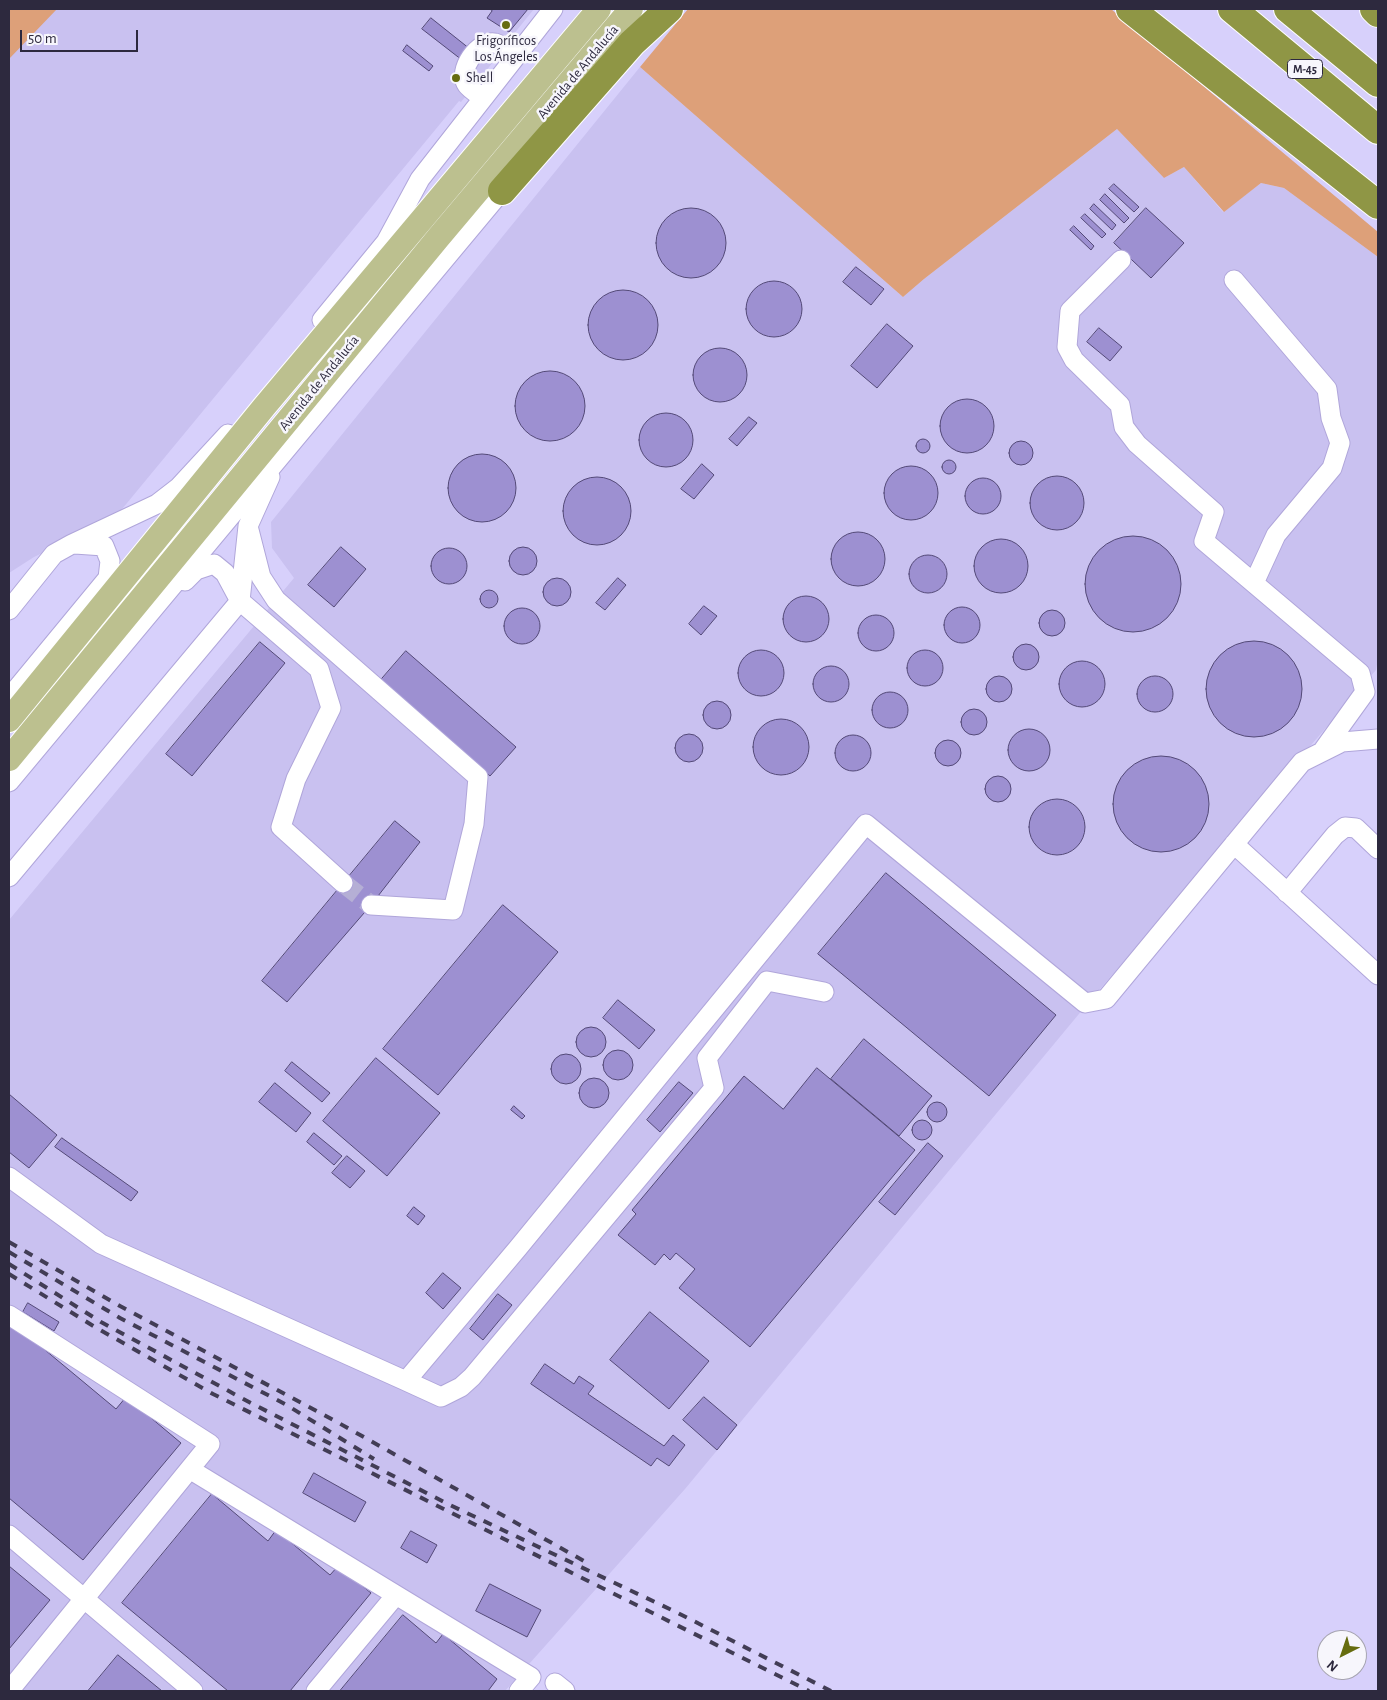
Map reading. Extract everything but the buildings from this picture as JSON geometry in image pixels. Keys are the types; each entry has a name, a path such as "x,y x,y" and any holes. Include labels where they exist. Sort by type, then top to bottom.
{"highway":[{"path":"502,191 632,43 669,9"},
{"path":"1130,9 1378,203"},
{"path":"1148,9 1378,203"},
{"name":"M-45","path":"1232,9 1378,130"},
{"name":"M-45","path":"1288,9 1378,84"},
{"path":"1374,9 1378,12"}],"main road":[{"name":"Avenida de Andalucía","path":"9,720 264,407 598,9"},
{"name":"Avenida de Andalucía","path":"9,759 438,238 631,9"}],"street":[{"name":"Avenida de Andalucía","path":"133,633 502,191 651,9"},
{"path":"352,303 420,180 516,55 548,10"},
{"path":"483,98 467,85 464,74 465,66 480,47 487,43 497,43 516,55"},
{"path":"9,610 54,554 157,504 179,487 214,450 386,242"},
{"path":"1121,260 1070,312 1067,347 1074,360 1120,405 1124,427 1137,444 1214,512 1204,541 1360,673 1365,692 1322,752"},
{"path":"1234,280 1327,389 1331,418 1340,444 1332,468 1276,535 1254,583"},
{"path":"214,450 264,407"},
{"path":"9,877 240,601 248,526 280,455"},
{"path":"248,526 261,576 276,600 478,777 474,824 454,910 371,905"},
{"path":"9,698 108,578 110,561 104,546 72,544"},
{"path":"9,782 133,633 196,570 214,564 225,573 240,601 319,668 331,708 296,779 281,826 343,883"},
{"path":"406,1381 518,1248 866,824 1085,1003 1106,999 1302,762 1342,742 1378,739"},
{"path":"1287,892 1335,835 1345,827 1356,828 1378,849"},
{"path":"1234,844 1378,975"},
{"path":"9,1177 101,1244 441,1397 461,1387 472,1377 714,1088 707,1058 767,981 824,992"},
{"path":"9,1315 210,1444 191,1470 9,1691"},
{"path":"191,1470 396,1595 525,1684"},
{"path":"9,1535 193,1691"},
{"path":"316,1691 396,1595"}],"shaded area":[{"path":"9,9 57,9 9,59"},
{"path":"36,9 534,9 461,102 459,101 113,520 34,557 9,573 9,34"},
{"path":"688,9 1111,9 1378,232 1378,257 1284,188 1261,183 1224,212 1184,167 1164,178 1117,129 903,297 640,67"},
{"path":"640,67 903,297 1117,129 1164,178 1184,167 1223,212 1261,183 1284,188 1378,257 1378,659 1376,670 1093,997 685,1489 505,1691 9,1691 9,920 294,578 272,548 271,522"}],"tunnel":[{"path":"343,883 371,905"}],"railway":[{"path":"9,1242 120,1306 337,1422 591,1565"},
{"path":"9,1252 120,1318 285,1404 374,1459"},
{"path":"9,1264 101,1322 249,1402 450,1505 676,1612 831,1691"},
{"path":"9,1274 95,1327 213,1394 809,1691"}],"place":[{"name":"Frigoríficos Los Ángeles","path":"506,25"},
{"name":"Shell","path":"456,78"}]}
